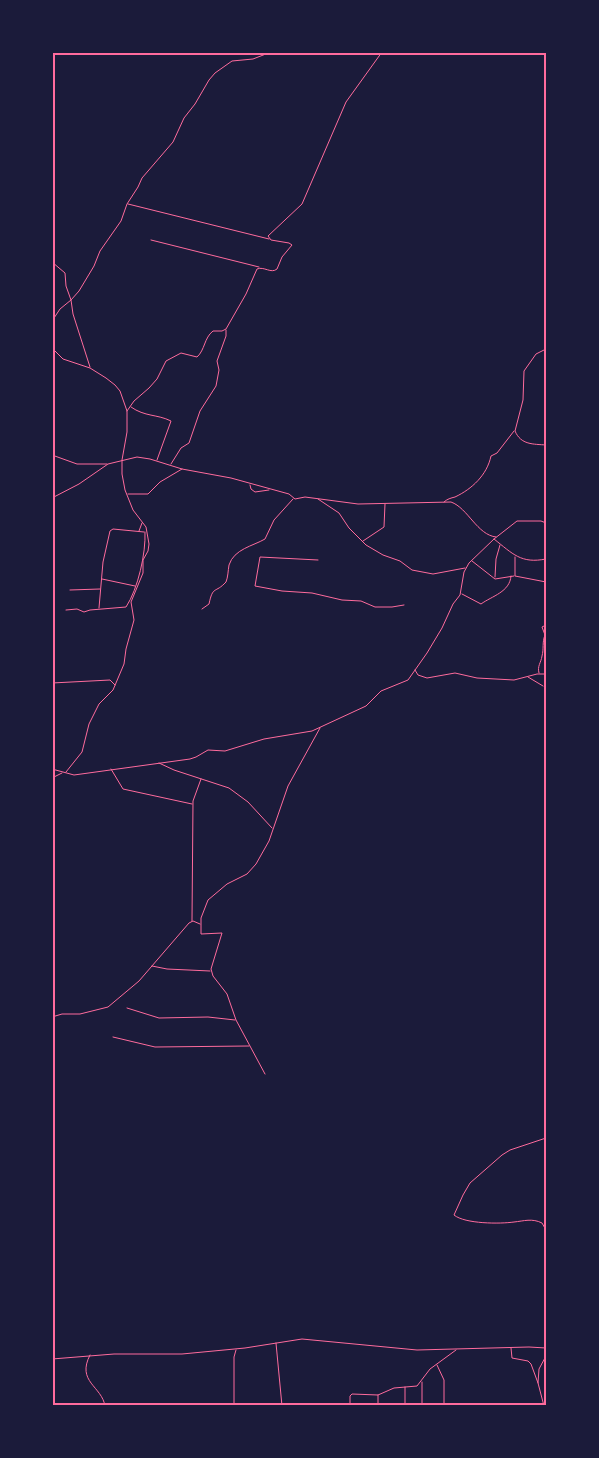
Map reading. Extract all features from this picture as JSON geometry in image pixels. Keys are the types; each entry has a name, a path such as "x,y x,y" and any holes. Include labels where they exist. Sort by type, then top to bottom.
{"street":[{"path":"52,320 71,300 94,266 100,251 116,228 127,204 148,168 173,142 184,118 215,73 232,61 252,59 271,52"},
{"path":"270,240 268,237 270,233 302,204 346,102 382,52"},
{"path":"127,204 270,240 290,243 291,247 282,257 275,270 151,240"},
{"path":"52,262 65,273 72,314 90,368"},
{"path":"171,465 181,448 189,443 200,411 216,386 219,370 217,361 226,336 226,329 246,294 255,271 261,268"},
{"path":"127,411 157,379 167,360 181,353 197,357 210,333 226,329"},
{"path":"52,348 63,359 90,368 117,387 127,411 127,432 122,460 122,474 133,510 146,527 148,548 144,560 143,573 131,605 134,617 124,664 111,693 99,704 89,724 82,752 64,773 52,778"},
{"path":"444,502 457,496 481,478 488,467 491,456 497,453 515,431 524,400 524,371 536,354 546,349"},
{"path":"130,406 142,414 171,421 156,461"},
{"path":"515,431 518,437 525,443 546,445"},
{"path":"52,455 77,464 108,464 137,458 156,461 182,469 231,478 289,494 294,498 358,504 452,502 459,506 481,529 491,536 497,537"},
{"path":"52,498 79,484 108,464"},
{"path":"127,495 148,494 166,477 182,469"},
{"path":"250,484 251,489 255,492 270,490"},
{"path":"202,610 209,604 212,591 226,582 233,558 240,551 265,539 274,520 294,498"},
{"path":"318,499 339,513 362,542 380,553 400,561 412,570 432,574 466,568"},
{"path":"362,542 384,526 384,503"},
{"path":"52,769 64,773 84,774 110,768 139,767 190,759 208,750 226,751 264,739 308,732 366,706 381,691 408,680 427,653 442,628 453,604 461,593 463,576 471,561 494,539 519,520 541,521 546,524"},
{"path":"138,531 142,522"},
{"path":"99,609 103,562 110,531 146,532"},
{"path":"66,610 77,609 84,612 126,607 135,586 145,551 146,532"},
{"path":"494,539 515,556 530,560 546,558"},
{"path":"495,579 496,559 500,544"},
{"path":"515,556 515,576"},
{"path":"318,560 260,557 255,586 361,601 378,607 392,608 404,605"},
{"path":"471,561 495,579 515,576 546,582"},
{"path":"461,593 482,603 506,589 511,582 511,576"},
{"path":"102,579 135,586"},
{"path":"70,590 100,589"},
{"path":"545,599 546,592"},
{"path":"539,674 538,668 542,658 545,635 542,627 546,625"},
{"path":"543,648 546,652"},
{"path":"414,670 418,675 428,678 455,673 473,678 518,680 546,674"},
{"path":"527,677 543,686"},
{"path":"52,683 108,680 112,681 115,685"},
{"path":"265,1074 236,1020 227,994 211,971 222,932 201,934 200,925 208,900 227,884 240,879 252,869 268,841 288,786 320,727"},
{"path":"159,763 229,788 248,802 273,828"},
{"path":"110,768 123,789 192,804"},
{"path":"52,1017 62,1014 80,1014 108,1007 134,986 192,921 192,804 201,779"},
{"path":"192,921 200,925"},
{"path":"152,966 167,969 211,971"},
{"path":"127,1008 159,1018 236,1020"},
{"path":"113,1037 155,1046 250,1046"},
{"path":"546,1138 510,1150 502,1155 470,1183 462,1195 454,1215 480,1222 512,1223 532,1220 542,1223 546,1230"},
{"path":"52,1359 90,1355 165,1355 231,1350 302,1339 393,1348 456,1350 511,1347 546,1348"},
{"path":"276,1343 282,1406"},
{"path":"511,1347 512,1357 528,1361 531,1364 544,1406"},
{"path":"234,1406 234,1354 236,1349"},
{"path":"231,1350 234,1354"},
{"path":"350,1406 350,1396 352,1394 378,1394 394,1388 417,1386 430,1369 456,1350"},
{"path":"90,1355 86,1364 87,1377 93,1388 102,1397 104,1406"},
{"path":"538,1383 539,1369 546,1356"},
{"path":"437,1364 444,1380 444,1406"},
{"path":"422,1381 422,1406"},
{"path":"405,1387 405,1406"},
{"path":"378,1394 378,1406"}]}
